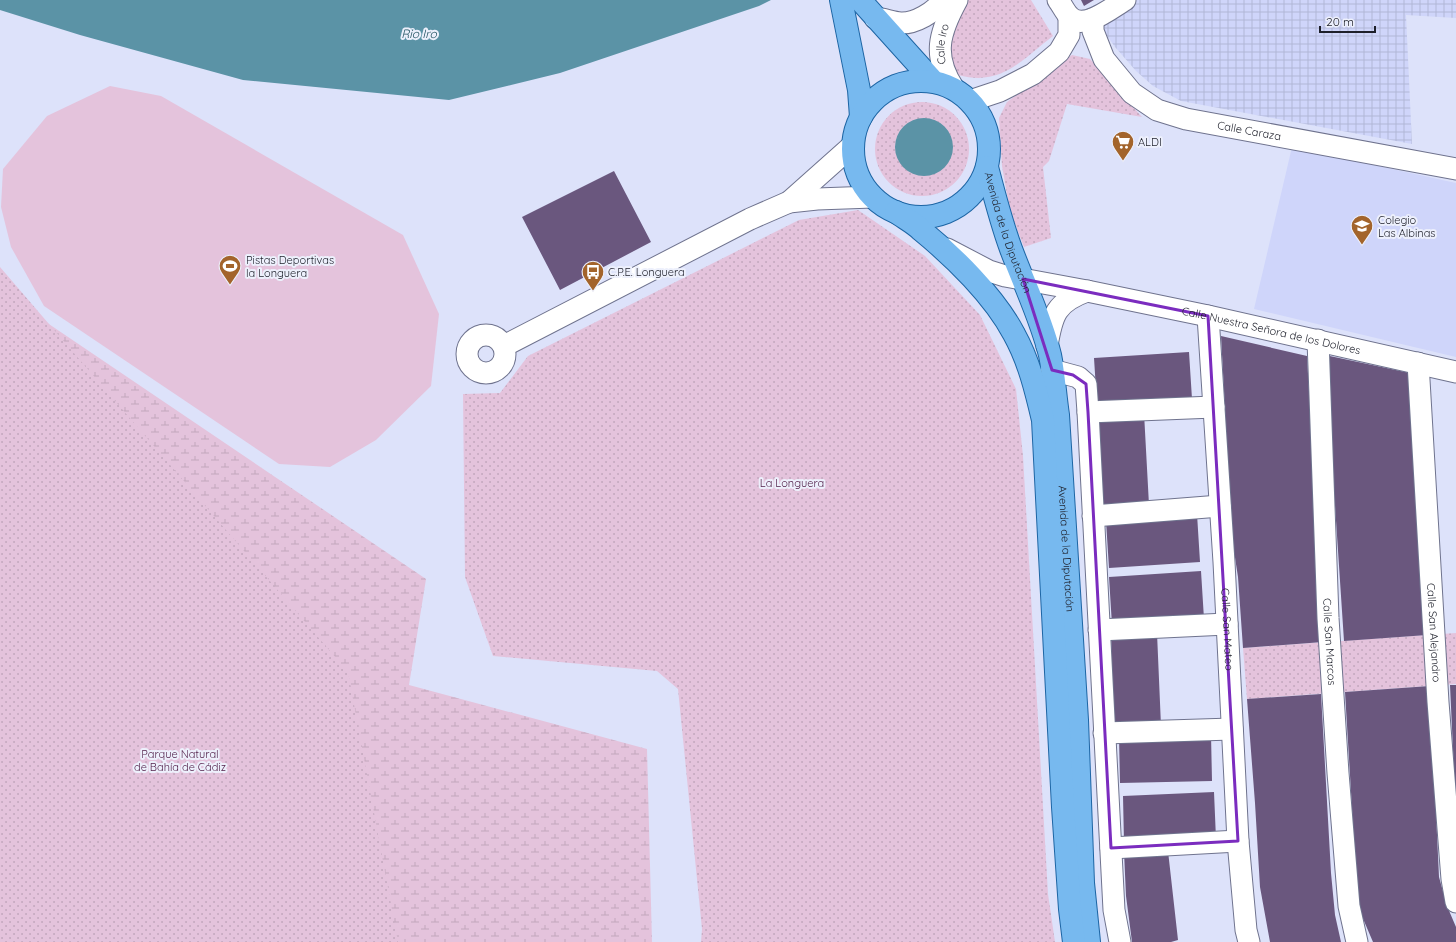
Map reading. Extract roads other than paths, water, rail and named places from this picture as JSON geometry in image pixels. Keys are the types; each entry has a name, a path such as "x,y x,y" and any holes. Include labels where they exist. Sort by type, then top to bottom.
{"main road":[{"path":"841,0 858,90 861,117"},
{"path":"860,0 932,81"},
{"path":"918,80 932,81 962,95 982,118 989,138 987,167 982,180 974,192 964,202 952,210 938,215 924,217 910,216 896,212 884,206 873,197 864,186 857,173 853,145 861,117 879,96 891,88 904,83 918,80"},
{"name":"Avenida de la Diputación","path":"987,167 1001,219 1035,308 1047,346 1052,370 1059,430 1077,720 1083,883 1089,942"},
{"name":"Avenida de la Diputación","path":"896,212 920,229 936,243 973,279 997,307 1014,333 1027,362 1037,393 1043,420 1063,807 1070,909 1074,942"}],"street":[{"name":"Calle Iro","path":"876,18 902,23 924,18 939,6 943,0"},
{"name":"Calle Iro","path":"957,0 943,30 939,53 943,70 962,95"},
{"path":"1064,8 1074,20 1087,22 1125,0"},
{"path":"962,95 1000,91 1033,74 1059,52 1069,35 1064,8"},
{"name":"Calle Caraza","path":"1093,19 1093,32 1104,59 1132,93 1157,110 1186,119 1456,169"},
{"path":"1059,52 1083,46 1104,59"},
{"path":"789,202 853,145"},
{"path":"504,346 750,219 789,202 817,199 873,197"},
{"name":"Calle Nuestra Señora de los Dolores","path":"936,243 989,271 1005,276 1208,316 1456,372"},
{"path":"1047,346 1051,323 1058,309 1064,302 1073,296 1087,291"},
{"name":"Calle San Mateo","path":"1208,316 1227,624 1238,841 1246,930 1249,942"},
{"name":"Calle San Marcos","path":"1318,340 1328,618 1348,906 1357,942"},
{"name":"Calle San Alejandro","path":"1418,363 1438,702 1452,879 1456,902"},
{"path":"1052,370 1073,375 1086,384 1114,910 1120,942"},
{"path":"1088,412 1214,407"},
{"path":"1093,516 1220,506"},
{"path":"1099,630 1227,624"},
{"path":"1104,733 1232,729"},
{"path":"1111,848 1238,841"}],"water":[{"name":"Rio Iro","path":"0,0 771,0 759,6 560,73 449,100 243,80 80,35 0,10"},
{"path":"924,118 940,123 948,131 953,147 948,163 940,171 924,176 908,171 900,163 895,147 900,131 908,123"}],"place":[{"name":"ALDI","path":"1123,162"},
{"name":"Colegio Las Albinas","path":"1362,246"},
{"name":"Pistas Deportivas la Longuera","path":"230,286"},
{"name":"C.P.E. Longuera","path":"593,292"}],"park label":[{"name":"La Longuera","path":"792,483"},
{"name":"Parque Natural de Bahía de Cádiz","path":"180,760"}]}
